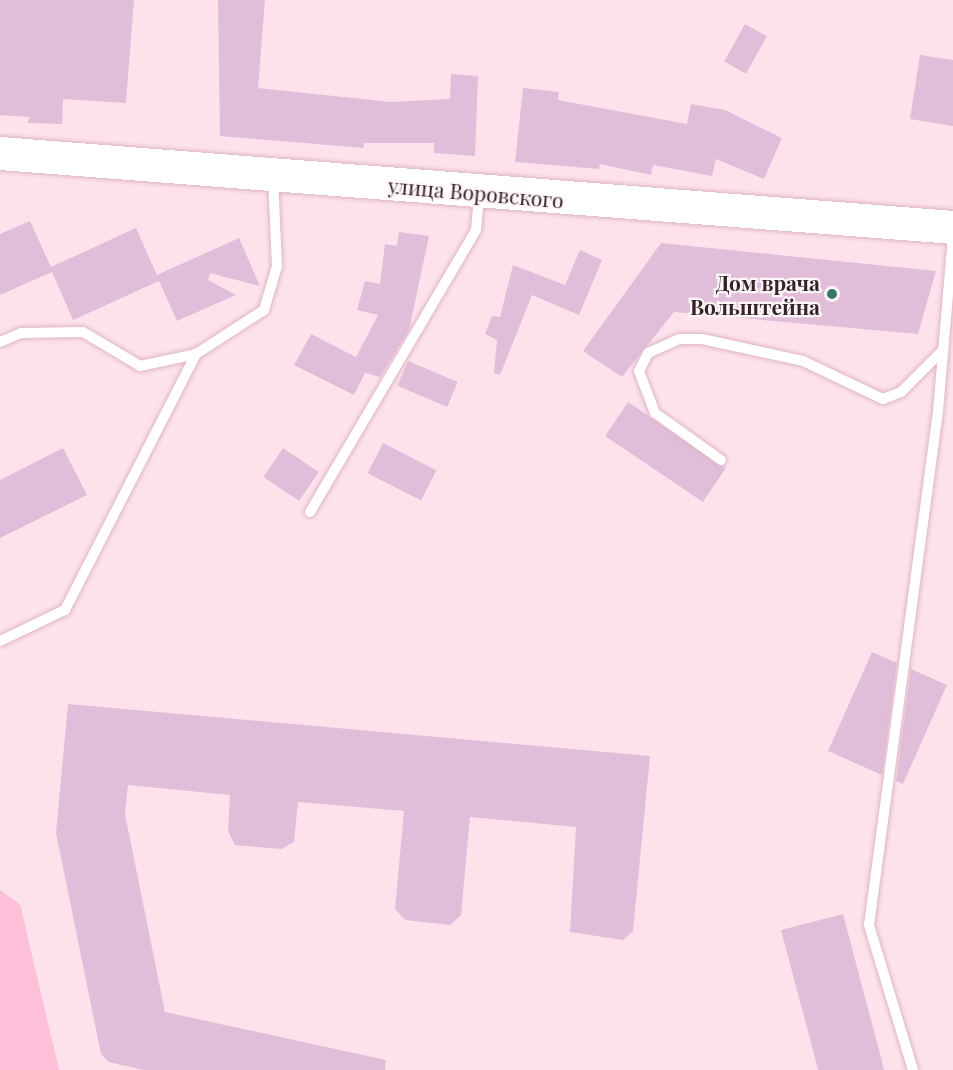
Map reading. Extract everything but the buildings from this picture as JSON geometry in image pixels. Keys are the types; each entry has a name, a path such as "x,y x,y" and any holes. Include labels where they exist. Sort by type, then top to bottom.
{"main road":[{"name":"улица Воровского","path":"0,153 479,193 953,226"}],"lane":[{"path":"0,342 21,333 83,332 140,366 196,354 264,310 277,266 273,175"},
{"path":"310,512 476,230 479,193"},
{"path":"913,1070 868,925 950,302 953,236"},
{"path":"721,460 655,413 639,371 648,353 679,339 725,343 802,361 883,399 901,392 943,350"},
{"path":"0,641 65,610 196,354"}],"shaded area":[{"path":"0,890 20,904 59,1070 0,1070"}],"place":[{"name":"Дом врача Вольштейна","path":"832,294"}]}
